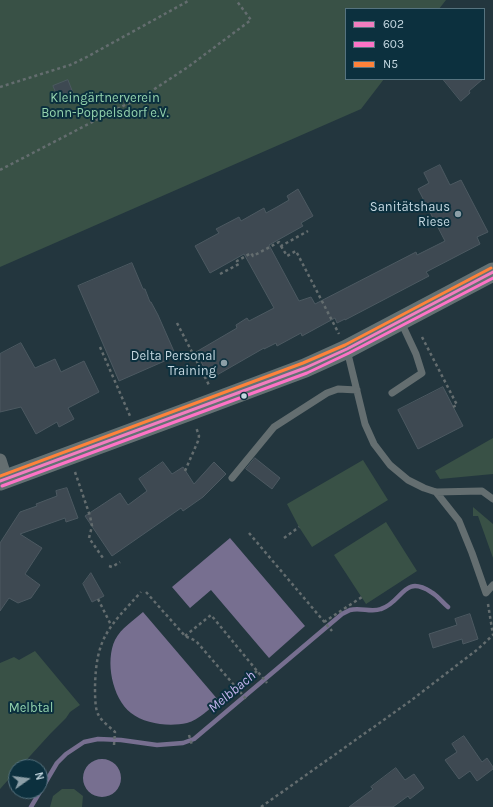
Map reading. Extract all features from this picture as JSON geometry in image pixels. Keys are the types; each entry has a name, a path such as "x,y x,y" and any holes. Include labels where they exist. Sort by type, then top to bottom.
{"street":[{"path":"0,460 3,480 218,401 304,368 344,344 406,319 493,272"}],"lane":[{"path":"392,393 422,373 406,319"},
{"path":"344,344 365,424 374,444 390,464 408,480 424,488 436,492 482,491 493,499"},
{"path":"232,478 274,427 327,393 338,389 357,390"},
{"path":"436,492 459,521 472,552 486,593 493,585"}],"path":[{"path":"0,87 70,65 121,39 190,0"},
{"path":"0,170 150,92 188,67 251,20 236,0"},
{"path":"281,246 308,231"},
{"path":"220,274 239,264 237,261 251,253 253,256 279,242 287,256 296,251 344,344"},
{"path":"406,319 458,405 453,407"},
{"path":"177,323 218,401"},
{"path":"100,347 136,431"},
{"path":"185,471 198,441 198,432"},
{"path":"77,476 92,526 89,538 102,558"},
{"path":"284,538 299,527"},
{"path":"249,533 332,631"},
{"path":"109,566 112,567 120,562"},
{"path":"114,745 115,732 98,714 95,695 95,669 98,652 111,625 142,592"},
{"path":"146,592 185,636 196,641 247,700"},
{"path":"261,807 409,702 478,649 493,635 486,593"},
{"path":"324,622 362,597"},
{"path":"98,599 111,625"},
{"path":"185,636 211,615 267,683"},
{"path":"237,689 257,671"},
{"path":"189,734 192,745"}],"green space":[{"name":"Kleingärtnerverein Bonn-Poppelsdorf e.V.","path":"0,0 446,0 440,8 345,8 345,80 383,80 361,109 0,267"},
{"path":"493,438 493,474 440,479 435,471"},
{"path":"363,460 388,500 312,547 287,504"},
{"path":"473,507 493,524 493,558 478,516 473,516"},
{"path":"386,522 417,571 366,604 334,555"},
{"name":"Melbtal","path":"35,651 80,705 70,712 27,759 8,759 8,780 0,789 0,663 14,657 19,660"},
{"path":"62,789 74,789 83,796 82,807 50,807 53,796"}],"shaded area":[{"path":"230,538 305,626 269,658 211,590 190,608 172,587"},
{"path":"143,612 219,701 200,717 187,723 173,725 158,724 143,720 131,713 119,698 112,679 112,649 120,632"},
{"path":"98,759 106,759 113,762 118,767 121,778 118,789 113,794 106,797 98,797 91,794 86,789 83,782 83,774 86,767 91,762"}],"building":[{"path":"68,80 73,93 58,98 53,86"},
{"path":"444,80 482,80 469,91 470,93 461,101"},
{"path":"440,165 450,185 461,180 488,232 477,237 480,244 426,272 429,276 345,320 337,323 335,318 302,336 301,333 277,346 276,343 264,348 210,379 196,352 237,328 236,325 247,318 249,321 274,308 244,254 210,273 195,246 219,233 216,229 239,217 241,221 264,208 266,213 277,207 289,200 287,196 298,189 313,216 301,223 303,226 269,245 299,301 311,297 315,304 416,252 417,255 445,241 418,189 429,183 424,173"},
{"path":"132,263 143,289 145,289 150,302 158,315 176,356 119,381 78,286"},
{"path":"21,343 35,368 55,359 61,372 84,361 99,392 68,408 74,419 59,427 57,422 36,434 21,407 0,412 0,354"},
{"path":"443,387 463,426 418,449 398,410"},
{"path":"255,458 280,478 272,489 246,469"},
{"path":"163,462 172,474 183,467 194,484 214,462 226,474 203,497 183,511 181,508 112,556 85,516 120,493 128,505 147,491 139,479"},
{"path":"67,488 78,518 66,522 65,518 20,534 42,548 25,574 40,585 31,598 18,603 9,598 0,611 0,543 20,512 37,506 36,504 57,496 56,491"},
{"path":"91,573 104,596 92,602 83,584"},
{"path":"470,614 478,639 463,644 462,639 433,648 429,634 457,625 455,619"},
{"path":"464,736 482,762 487,758 493,767 493,769 477,781 470,771 459,779 445,760 457,752 452,744"},
{"path":"396,768 405,780 414,774 424,788 410,799 408,796 393,807 349,807 373,789 371,787"}],"waterway":[{"name":"Melbbach","path":"31,807 57,763 66,754 84,742 98,739 121,740 157,745 183,743 194,739 342,614 350,610 381,609 388,606 404,591 414,586 422,587 431,592 448,607"}],"transit line":[{"name":"N5","path":"0,476 303,363 345,345 491,268"},
{"name":"602","path":"0,481 305,368 347,349 493,272"},
{"name":"603","path":"2,486 307,373 349,353 493,278"}],"place":[{"name":"Sanitätshaus Riese","path":"458,214"},
{"name":"Delta Personal Training","path":"224,363"}]}
